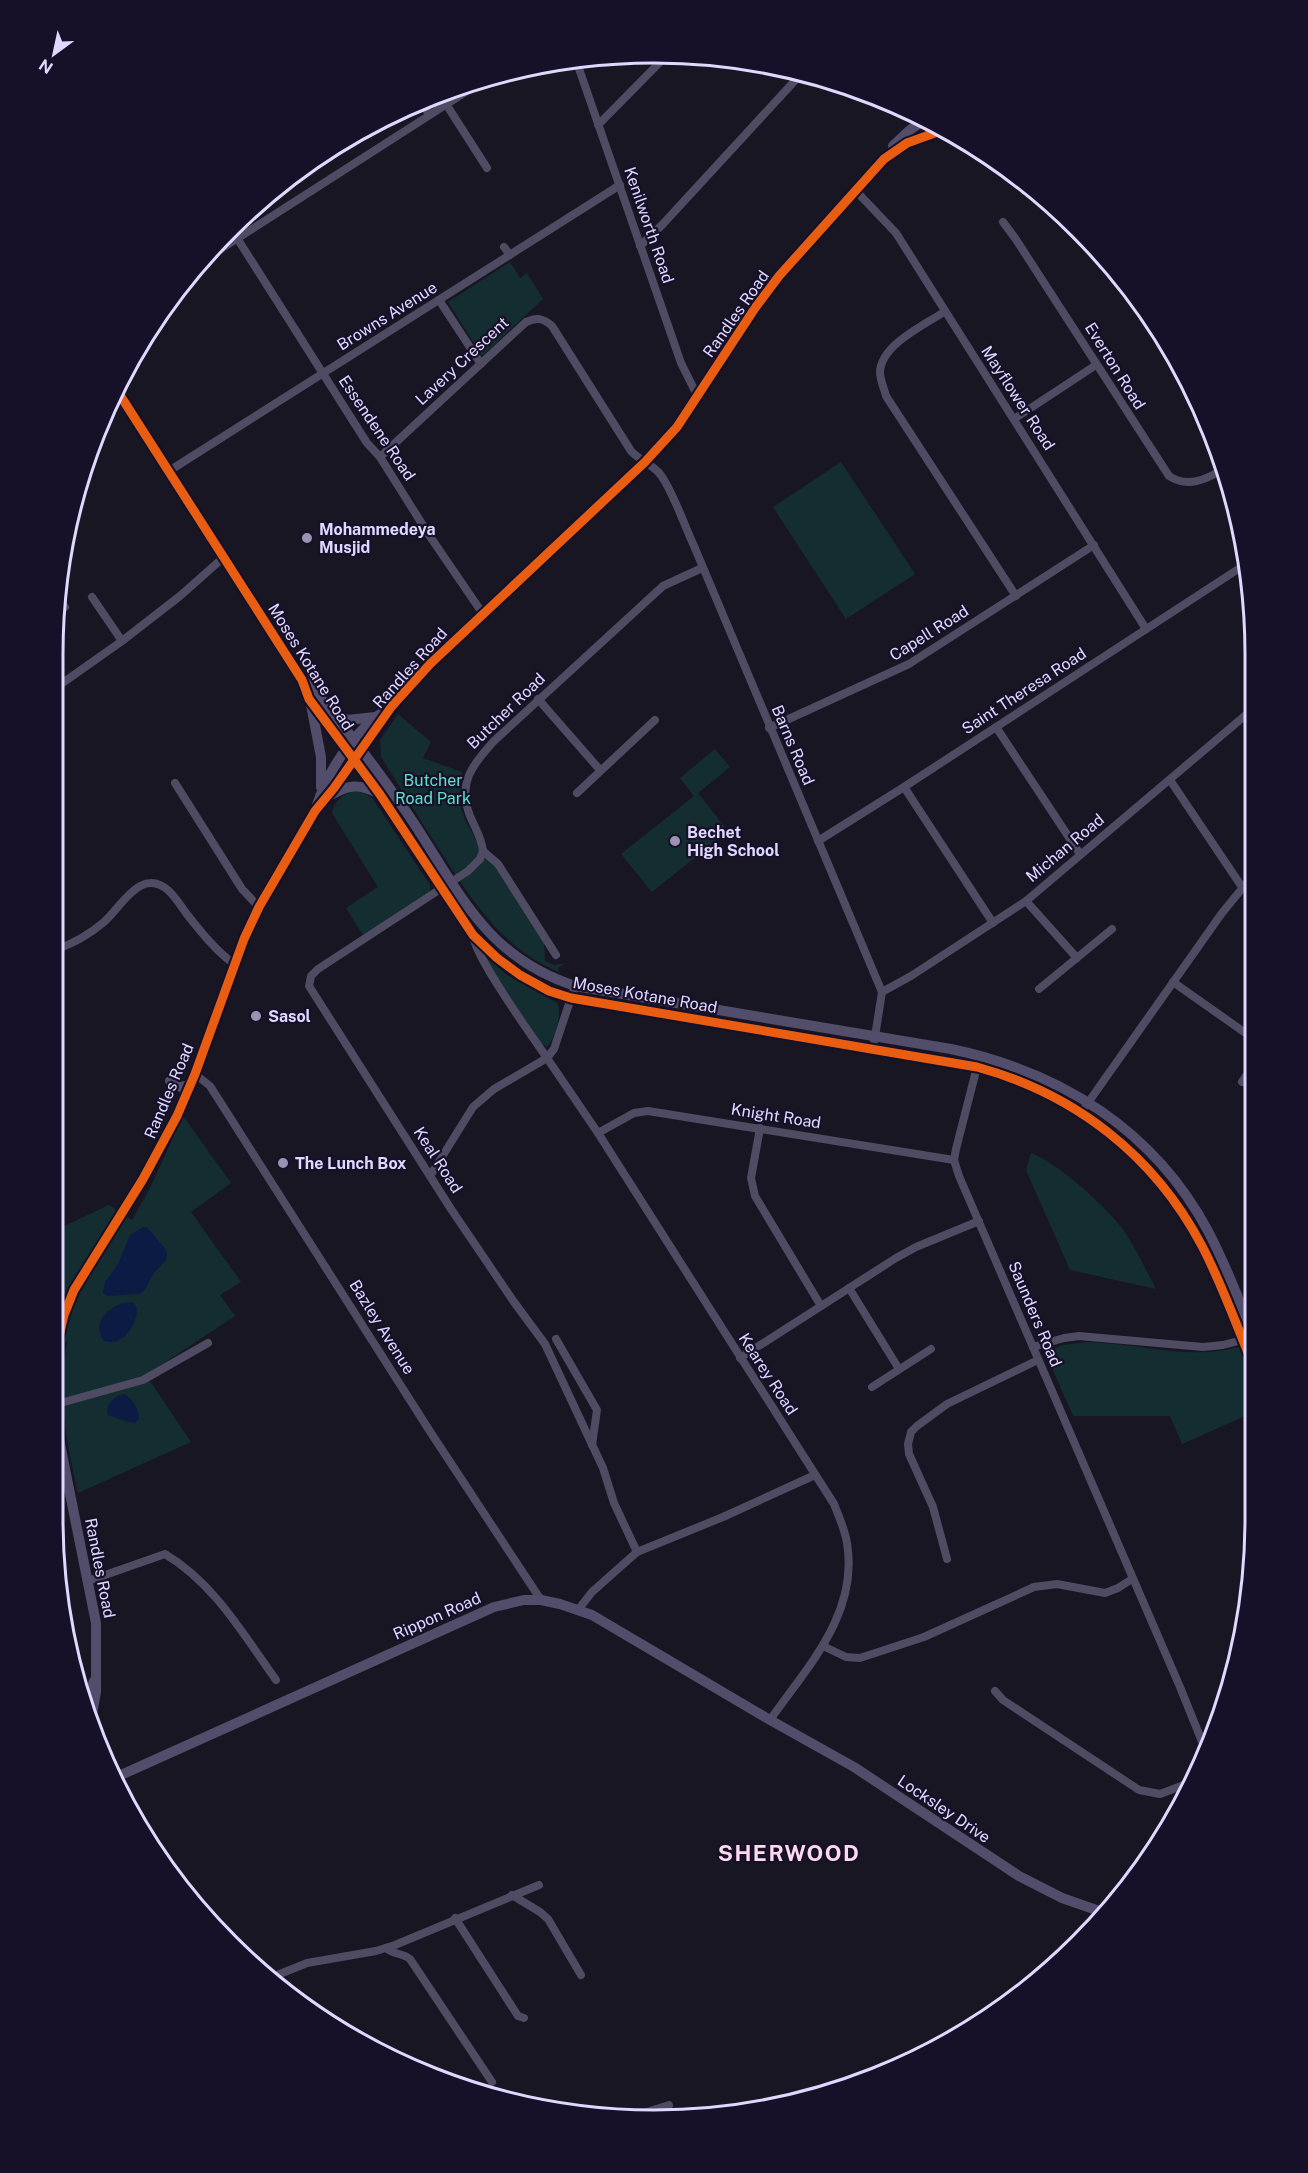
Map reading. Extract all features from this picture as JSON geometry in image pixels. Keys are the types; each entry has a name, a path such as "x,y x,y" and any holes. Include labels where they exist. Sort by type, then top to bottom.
{"street":[{"path":"598,125 659,63"},
{"name":"Kenilworth Road","path":"579,68 681,363 698,397"},
{"path":"640,246 795,80"},
{"path":"230,243 460,95"},
{"path":"446,104 487,168"},
{"path":"426,109 429,114"},
{"path":"884,159 902,137 917,125"},
{"name":"Randles Road","path":"324,795 354,761 392,706 433,661 645,462 677,427 754,308 779,276 884,159 907,142 931,132"},
{"name":"Browns Avenue","path":"169,471 620,185"},
{"name":"Mayflower Road","path":"856,191 896,233 1146,629"},
{"name":"Everton Road","path":"1003,222 1169,476 1187,483 1198,481 1216,472"},
{"name":"Essendene Road","path":"237,238 368,443 380,457 429,535 483,614"},
{"path":"504,247 510,255"},
{"path":"440,300 481,364"},
{"path":"944,312 890,349 883,360 880,372 882,383 886,396 1016,596"},
{"name":"Lavery Crescent","path":"380,457 526,321 534,318 547,321 552,326 631,451 645,462"},
{"path":"1014,418 1096,365"},
{"name":"Moses Kotane Road","path":"122,398 302,680 309,699 447,885 482,926 510,953 536,969 575,986 980,1055 1044,1077 1088,1102 1138,1141 1180,1188 1212,1239 1245,1316"},
{"name":"Barns Road","path":"645,462 654,468 663,479 882,992"},
{"name":"Capell Road","path":"769,728 909,664 1094,545"},
{"path":"63,682 180,596 224,557"},
{"name":"Butcher Road","path":"556,955 498,864 483,851 481,840 466,805 466,784 469,772 494,741 663,586 702,568"},
{"name":"Saint Theresa Road","path":"818,841 1239,569"},
{"path":"92,597 122,640"},
{"name":"Moses Kotane Road","path":"302,680 317,692 410,818 473,935 497,958 520,975 549,991 571,998 977,1066 1027,1083 1082,1112 1108,1131 1138,1158 1175,1201 1204,1249 1245,1345"},
{"path":"309,699 322,768 324,795 355,785 364,786 379,793"},
{"path":"538,699 600,770"},
{"name":"Randles Road","path":"63,1319 74,1290 161,1148 195,1074 234,964 259,907 324,795 353,739 375,717 392,706"},
{"path":"335,716 348,720 375,717"},
{"name":"Michan Road","path":"882,992 911,976 1026,901 1245,716"},
{"path":"577,793 656,720"},
{"path":"996,727 1080,854"},
{"path":"1170,780 1242,887"},
{"path":"175,783 242,889 259,907"},
{"path":"904,787 993,923"},
{"name":"Keal Road","path":"483,851 473,867 318,969 311,976 309,986 430,1176 514,1302 545,1344 603,1468 614,1503 637,1552"},
{"path":"63,946 103,923 136,887 153,883 162,886 171,894 211,944 234,964"},
{"path":"1082,1112 1245,884"},
{"path":"1026,901 1077,958"},
{"path":"1039,989 1112,929"},
{"name":"Kearey Road","path":"473,935 475,946 485,964 598,1133 834,1504 844,1531 849,1561 845,1601 823,1646 770,1720"},
{"path":"1173,982 1245,1033"},
{"path":"430,1176 473,1107 482,1098 547,1058 554,1049 575,986"},
{"path":"873,1049 882,992"},
{"name":"Saunders Road","path":"980,1055 958,1136 954,1160 958,1176 1202,1741"},
{"name":"Bazley Avenue","path":"195,1074 210,1086 431,1433 541,1599"},
{"path":"1242,1082 1245,1078"},
{"path":"171,1081 181,1087 190,1085"},
{"name":"Knight Road","path":"598,1133 634,1113 648,1111 954,1160"},
{"path":"760,1128 751,1178 755,1196 821,1306"},
{"path":"740,1358 916,1247 979,1221"},
{"path":"849,1288 899,1369"},
{"path":"1033,1347 1079,1336 1182,1347 1223,1345 1243,1340"},
{"path":"556,1339 597,1410 592,1445"},
{"path":"63,1402 143,1380 208,1343"},
{"path":"872,1387 931,1349"},
{"path":"947,1559 933,1507 909,1454 908,1444 911,1432 947,1404 1038,1360"},
{"name":"Randles Road","path":"63,1470 97,1633 94,1708"},
{"path":"578,1610 592,1592 637,1552 707,1524 815,1475"},
{"path":"88,1581 165,1554 189,1571 216,1596 276,1680"},
{"path":"823,1646 846,1657 860,1658 924,1637 1034,1587 1057,1584 1105,1593 1132,1579"},
{"name":"Rippon Road","path":"121,1774 494,1607 524,1600 541,1599 578,1610 616,1629 770,1720"},
{"name":"Randles Road","path":"90,1695 96,1678"},
{"path":"995,1691 1003,1700 1139,1790 1160,1794 1181,1786"},
{"name":"Locksley Drive","path":"770,1720 854,1767 1019,1876 1062,1898 1098,1909"},
{"path":"278,1975 307,1963 386,1948 539,1885"},
{"path":"512,1895 548,1919 581,1975"},
{"path":"455,1918 519,2016 524,2018"},
{"path":"386,1948 410,1959 492,2082"},
{"path":"653,2110 669,2105"}],"green space":[{"path":"510,262 520,278 527,273 543,299 482,356 448,302"},
{"path":"841,462 915,574 846,619 773,507"},
{"name":"Butcher Road Park","path":"398,714 431,742 423,758 462,772 459,803 466,822 488,860 493,863 544,943 545,961 554,965 566,963 558,968 559,972 538,962 520,949 488,919 462,884 381,757 380,740"},
{"path":"715,749 730,767 698,793 728,831 652,892 621,854 694,796 680,778"},
{"path":"355,791 363,792 372,798 430,885 430,892 363,935 346,908 378,887 332,813 340,799"},
{"path":"482,954 507,975 557,1003 559,1013 557,1026 547,1047 541,1043"},
{"path":"183,1116 231,1183 191,1212 241,1282 220,1295 235,1316 146,1375 191,1442 78,1493 63,1401 63,1367 67,1342 63,1342 63,1227 109,1205 132,1220 150,1188"},
{"path":"1031,1153 1055,1166 1106,1210 1124,1231 1156,1289 1070,1270 1026,1170"},
{"path":"1087,1342 1106,1343 1182,1352 1220,1351 1239,1347 1245,1363 1245,1416 1182,1444 1170,1416 1073,1416 1045,1352 1063,1345"}],"water":[{"path":"143,1227 148,1228 167,1251 166,1260 140,1294 108,1296 103,1293 105,1282 118,1264 130,1235"},
{"path":"127,1302 134,1303 137,1308 132,1327 123,1338 117,1341 104,1341 100,1334 100,1322 108,1311"},
{"path":"124,1394 138,1411 139,1419 135,1423 108,1415 107,1411 111,1402"}],"cycle path":[{"path":"63,1319 74,1290 143,1179 177,1116 195,1074 244,939 259,907 315,811 392,706 430,664 645,462 677,427 755,308 779,276 884,159 907,143 933,133"},
{"path":"122,398 302,680 309,699 379,793 473,935 497,958 520,975 549,991 571,998 977,1067 1047,1094 1079,1112 1108,1133 1136,1156 1160,1183 1183,1213 1202,1246 1245,1345"}],"place":[{"name":"Mohammedeya Musjid","path":"307,538"},
{"name":"Bechet High School","path":"675,841"},
{"name":"Sasol","path":"256,1016"},
{"name":"The Lunch Box","path":"283,1163"}],"district":[{"name":"SHERWOOD","path":"789,1853"}]}
